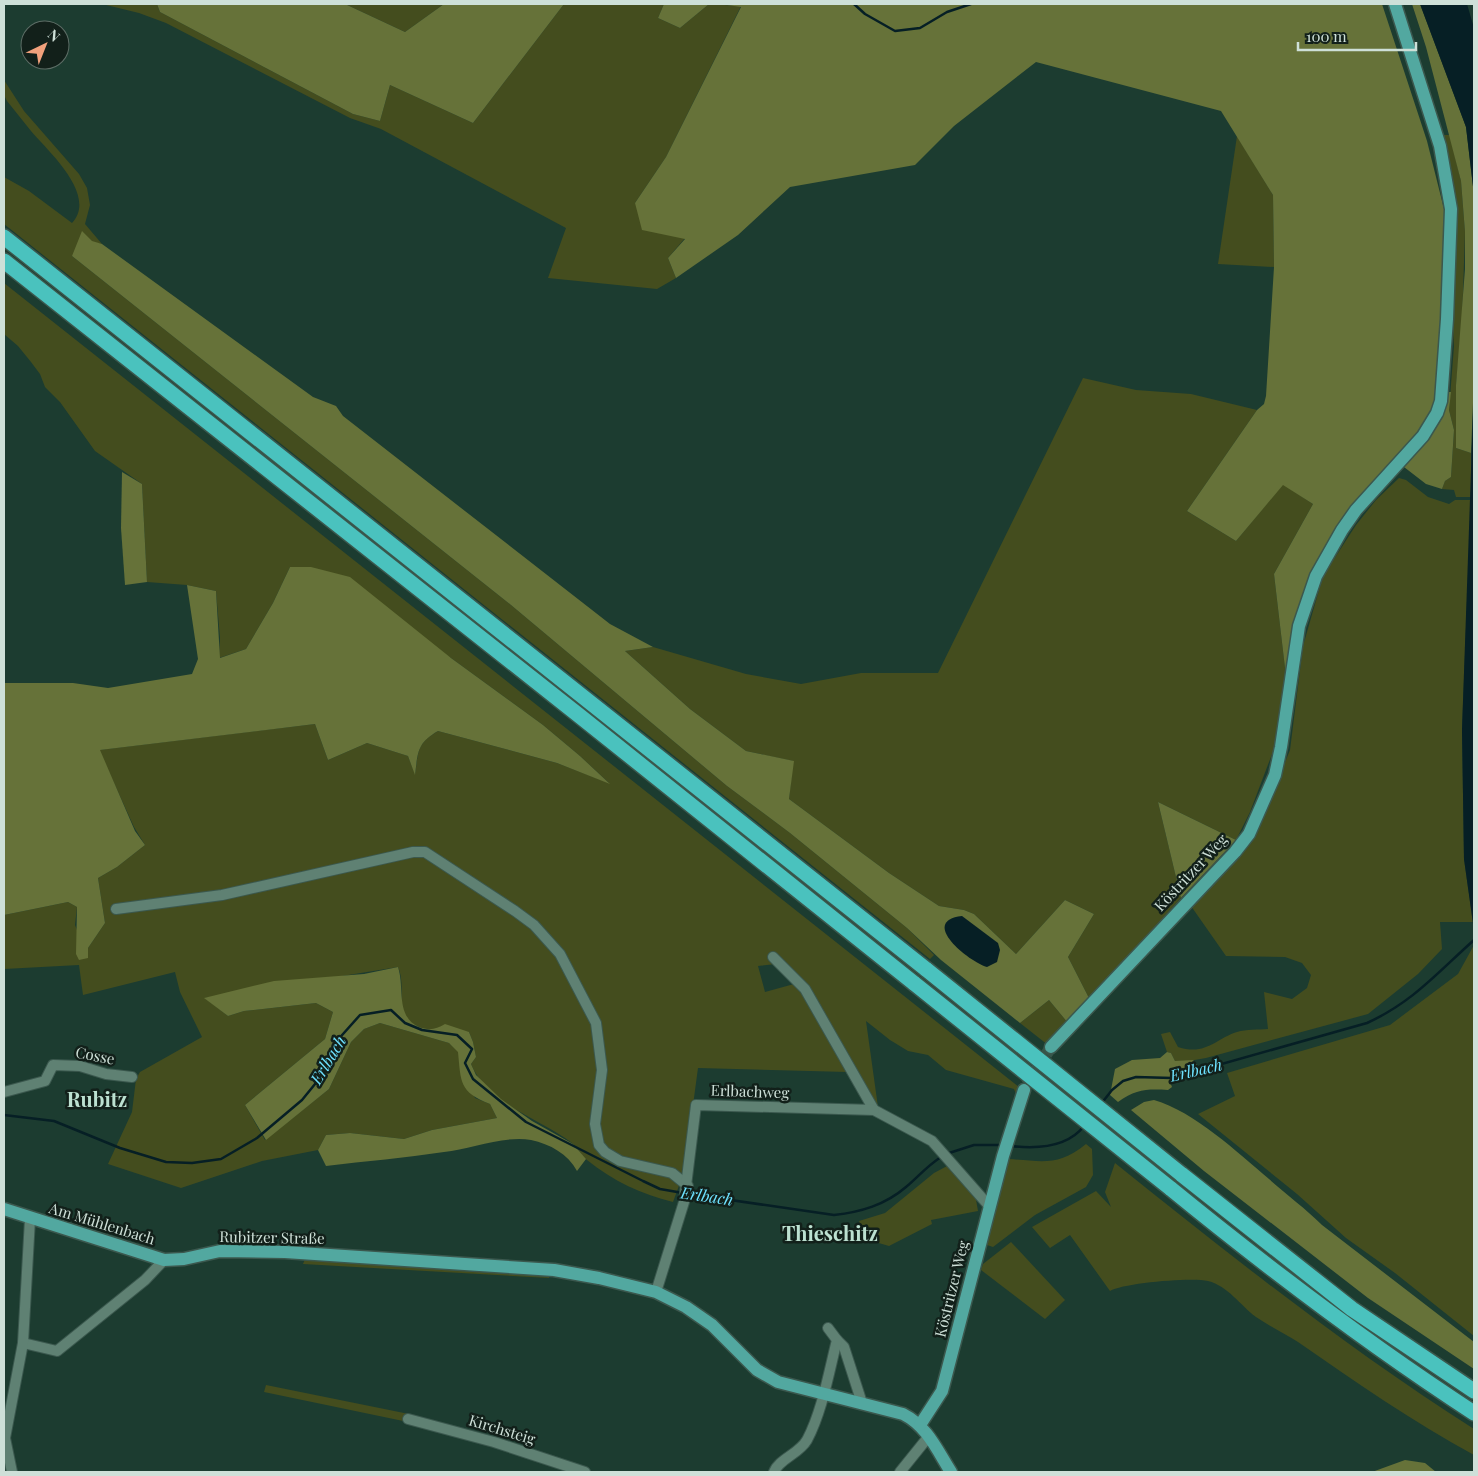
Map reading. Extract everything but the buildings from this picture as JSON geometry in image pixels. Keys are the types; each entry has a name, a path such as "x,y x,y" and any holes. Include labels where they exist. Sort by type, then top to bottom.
{"highway":[{"path":"4,237 1352,1309 1474,1391"},
{"path":"4,261 588,723 1290,1284 1391,1358 1474,1413"}],"main road":[{"name":"Köstritzer Weg","path":"1051,1047 1235,852 1249,834 1275,775 1291,686 1299,626 1306,600 1319,569 1356,510 1423,436 1437,413 1441,401 1447,319 1451,209 1440,146 1395,4"},
{"name":"Köstritzer Weg","path":"920,1425 942,1391 1003,1156 1024,1090"},
{"path":"4,1209 30,1218"},
{"name":"Am Mühlenbach","path":"30,1218 164,1260"},
{"name":"Rubitzer Straße","path":"164,1260 184,1259 220,1251 285,1252 554,1270 599,1278 656,1292 686,1307 712,1326 757,1370 778,1382 903,1414 920,1425"},
{"path":"920,1425 951,1472"}],"street":[{"path":"116,909 222,895 413,852 425,852 515,910 545,936 560,954 596,1023 602,1070 595,1124 599,1146 620,1162 672,1173 686,1193"},
{"path":"773,957 805,990 874,1110 932,1141 990,1207"},
{"name":"Cosse","path":"4,1092 45,1081 53,1065 80,1066 106,1074 132,1077"},
{"name":"Erlbachweg","path":"656,1292 686,1193 696,1105 874,1110"},
{"path":"12,1472 5,1438 23,1343 30,1218"},
{"path":"23,1343 57,1351 145,1280 164,1260"},
{"path":"828,1328 844,1348 862,1403"},
{"path":"774,1472 801,1449 807,1440 823,1392 837,1340"},
{"name":"Kirchsteig","path":"408,1419 494,1442 586,1472"},
{"path":"900,1472 929,1436"}],"green space":[{"path":"102,4 157,4 160,12 353,114 380,121 390,85 473,123 564,4 664,4 658,18 680,28 709,4 741,6 666,157 635,203 685,238 668,258 676,278 657,289 548,278 566,228 381,129 350,118 166,23 139,13"},
{"path":"157,4 345,4 405,32 444,4 564,4 473,123 390,85 380,121 353,114 160,12"},
{"path":"345,4 444,4 405,32"},
{"path":"664,4 709,4 680,28 658,18"},
{"path":"720,4 1382,4 1427,141 1445,213 1445,262 1437,398 1428,421 1359,498 1314,569 1287,685 1274,574 1313,504 1283,485 1236,541 1187,511 1257,410 1264,404 1266,396 1274,267 1273,195 1221,111 1036,62 954,126 915,165 790,187 738,235 676,278 668,258 685,239 642,230 635,203 666,157 741,7"},
{"path":"1412,4 1420,4 1466,127 1474,195 1474,378 1471,453 1456,448 1456,385 1465,269 1465,232 1461,181 1426,47"},
{"path":"4,80 24,111 79,174 87,188 90,205 85,224 102,244 92,242 72,256 511,605 727,786 790,833 907,928 934,955 930,959 4,224 4,177 29,191 72,223 78,212 79,200 68,174 7,101 4,95"},
{"path":"1441,135 1450,135 1461,181 1465,232 1462,323 1456,385 1456,448 1471,453 1471,497 1456,497 1454,490 1442,489 1445,481 1451,477 1454,430 1449,410 1454,346"},
{"path":"1237,136 1273,195 1274,267 1218,264"},
{"path":"82,231 92,241 102,244 313,397 336,406 343,416 610,624 653,647 625,651 690,709 746,751 794,761 789,799 889,873 939,906 964,910 974,914 1016,954 1065,900 1094,914 1068,957 1090,1000 1068,1023 1049,1000 1020,1023 941,960 907,928 790,833 727,786 511,605 72,256"},
{"path":"4,283 1019,1087 1016,1094 1014,1089 946,1070 928,1055 908,1051 890,1040 866,1021 878,1107 807,988 776,964 758,966 765,992 794,984 802,992 848,1072 698,1068 684,1172 673,1202 639,1191 607,1174 587,1160 572,1143 516,1110 489,1090 471,1064 476,1057 469,1032 421,1028 407,1018 403,1010 401,977 398,967 205,998 228,1016 244,1011 316,1003 333,1012 325,1039 245,1105 265,1140 329,1089 351,1042 364,1029 380,1023 449,1043 459,1052 459,1062 475,1098 490,1104 497,1118 432,1130 404,1139 350,1133 326,1135 318,1150 262,1161 181,1188 108,1164 132,1112 136,1079 140,1072 202,1037 180,992 175,972 83,995 79,965 4,969 4,915 68,902 77,907 75,925 88,958 88,948 105,923 98,878 117,867 145,845 134,827 99,750 315,724 328,760 367,743 408,756 415,774 418,754 422,744 438,731 557,763 609,783 543,725 451,658 290,567 273,603 246,649 219,658 220,638 216,591 187,585 147,582 142,484 95,451 60,402 45,387 40,374 31,362 18,346 4,334"},
{"path":"1083,378 1136,390 1191,394 1257,410 1187,511 1236,541 1283,484 1313,504 1274,574 1287,685 1277,741 1250,812 1236,840 1158,802 1181,898 1090,1000 1068,957 1094,914 1065,900 1016,954 974,914 964,910 939,906 889,873 789,799 793,761 746,751 690,709 625,651 653,647 746,674 801,684 861,673 938,673"},
{"path":"1447,392 1451,392 1449,410 1454,430 1451,477 1445,481 1442,489 1426,484 1404,467 1441,420"},
{"path":"122,472 142,484 147,582 125,585 121,528"},
{"path":"1399,478 1406,480 1428,497 1449,504 1455,500 1471,500 1462,730 1464,859 1473,922 1440,922 1442,949 1418,974 1368,1014 1206,1058 1183,1062 1175,1061 1171,1053 1167,1052 1161,1034 1170,1032 1178,1047 1196,1049 1210,1046 1237,1032 1268,1029 1264,992 1292,999 1307,988 1311,975 1302,963 1285,957 1226,956 1191,906 1262,819 1290,750 1303,646 1323,576 1356,525 1376,500"},
{"path":"290,567 311,567 350,577 451,658 543,725 610,784 557,763 438,731 422,744 415,775 408,756 367,743 328,760 315,724 100,750 135,831 145,845 117,867 98,878 105,923 88,948 88,958 79,960 76,954 77,907 68,902 4,915 4,683 73,683 108,688 192,674 198,659 187,585 216,591 220,658 246,649 273,603"},
{"path":"1158,802 1236,840 1181,898"},
{"path":"1474,945 1474,1336 1395,1273 1346,1238 1297,1194 1198,1114 1235,1096 1227,1073 1390,1025 1458,974"},
{"path":"398,967 402,1001 411,1022 426,1029 436,1028 445,1024 469,1032 476,1057 471,1064 476,1075 501,1099 532,1121 573,1144 586,1159 577,1171 564,1155 552,1147 531,1140 521,1139 511,1139 429,1154 326,1166 318,1150 326,1135 350,1133 404,1139 432,1130 497,1118 490,1104 480,1100 467,1090 461,1078 458,1052 449,1043 380,1023 364,1029 351,1042 329,1089 266,1140 245,1105 325,1039 333,1012 316,1003 244,1011 228,1016 204,998 274,981 364,974"},
{"path":"1049,1000 1068,1023 1048,1045 1020,1023"},
{"path":"1167,1052 1171,1053 1175,1061 1193,1060 1197,1065 1175,1073 1170,1082 1172,1087 1168,1090 1142,1091 1130,1094 1118,1102 1110,1095 1115,1069 1132,1060 1160,1058"},
{"path":"1154,1100 1185,1114 1215,1134 1322,1225 1474,1342 1474,1369 1368,1298 1204,1171 1131,1110 1144,1102"},
{"path":"1086,1144 1092,1149 1093,1175 1086,1187 1035,1215 993,1247 987,1245 1008,1159 1049,1161 1067,1156"},
{"path":"1115,1163 1291,1301 1381,1367 1474,1429 1474,1455 1407,1415 1298,1342 1261,1320 1228,1291 1215,1283 1200,1280 1173,1280 1143,1283 1110,1291 1070,1235 1050,1248 1032,1227 1096,1191 1111,1207 1105,1192"},
{"path":"949,1165 975,1194 978,1211 931,1220 932,1224 889,1246 865,1239 859,1221 885,1213 934,1173"},
{"path":"1011,1242 1065,1300 1045,1319 981,1270 983,1264"},
{"path":"309,1249 553,1264 549,1278 303,1264"},
{"path":"266,1385 409,1414 408,1422 264,1392"},
{"path":"1405,1460 1425,1463 1436,1472 1372,1472"}],"water":[{"path":"1420,4 1467,4 1474,28 1474,195 1466,127"},
{"path":"1474,384 1474,931 1464,859 1462,730"},
{"path":"962,916 998,943 1000,950 997,962 987,967 979,964 969,958 951,941 946,933 945,925 950,919"}],"waterway":[{"path":"854,4 865,14 895,31 920,28 947,12 971,4"},
{"name":"Erlbach","path":"1101,1104 1112,1090 1123,1081 1136,1077 1172,1078 1367,1023 1398,1006 1411,996 1474,940"},
{"name":"Erlbach","path":"4,1115 54,1121 120,1148 166,1162 192,1163 221,1159 257,1138 302,1100 324,1073 335,1043 360,1015 391,1010 405,1023 422,1030 457,1035 472,1049 465,1063 473,1079 526,1122 660,1189 683,1193"},
{"name":"Erlbach","path":"1011,1146 1041,1147 1060,1143 1069,1139 1084,1126"},
{"name":"Erlbach","path":"946,1154 974,1145 1001,1145"},
{"name":"Erlbach","path":"689,1194 834,1215 844,1214 863,1210 890,1199 941,1157"}],"tunnel":[{"path":"1027,1085 1051,1047"}],"district":[{"name":"Rubitz","path":"97,1100"},
{"name":"Thieschitz","path":"830,1234"}]}
